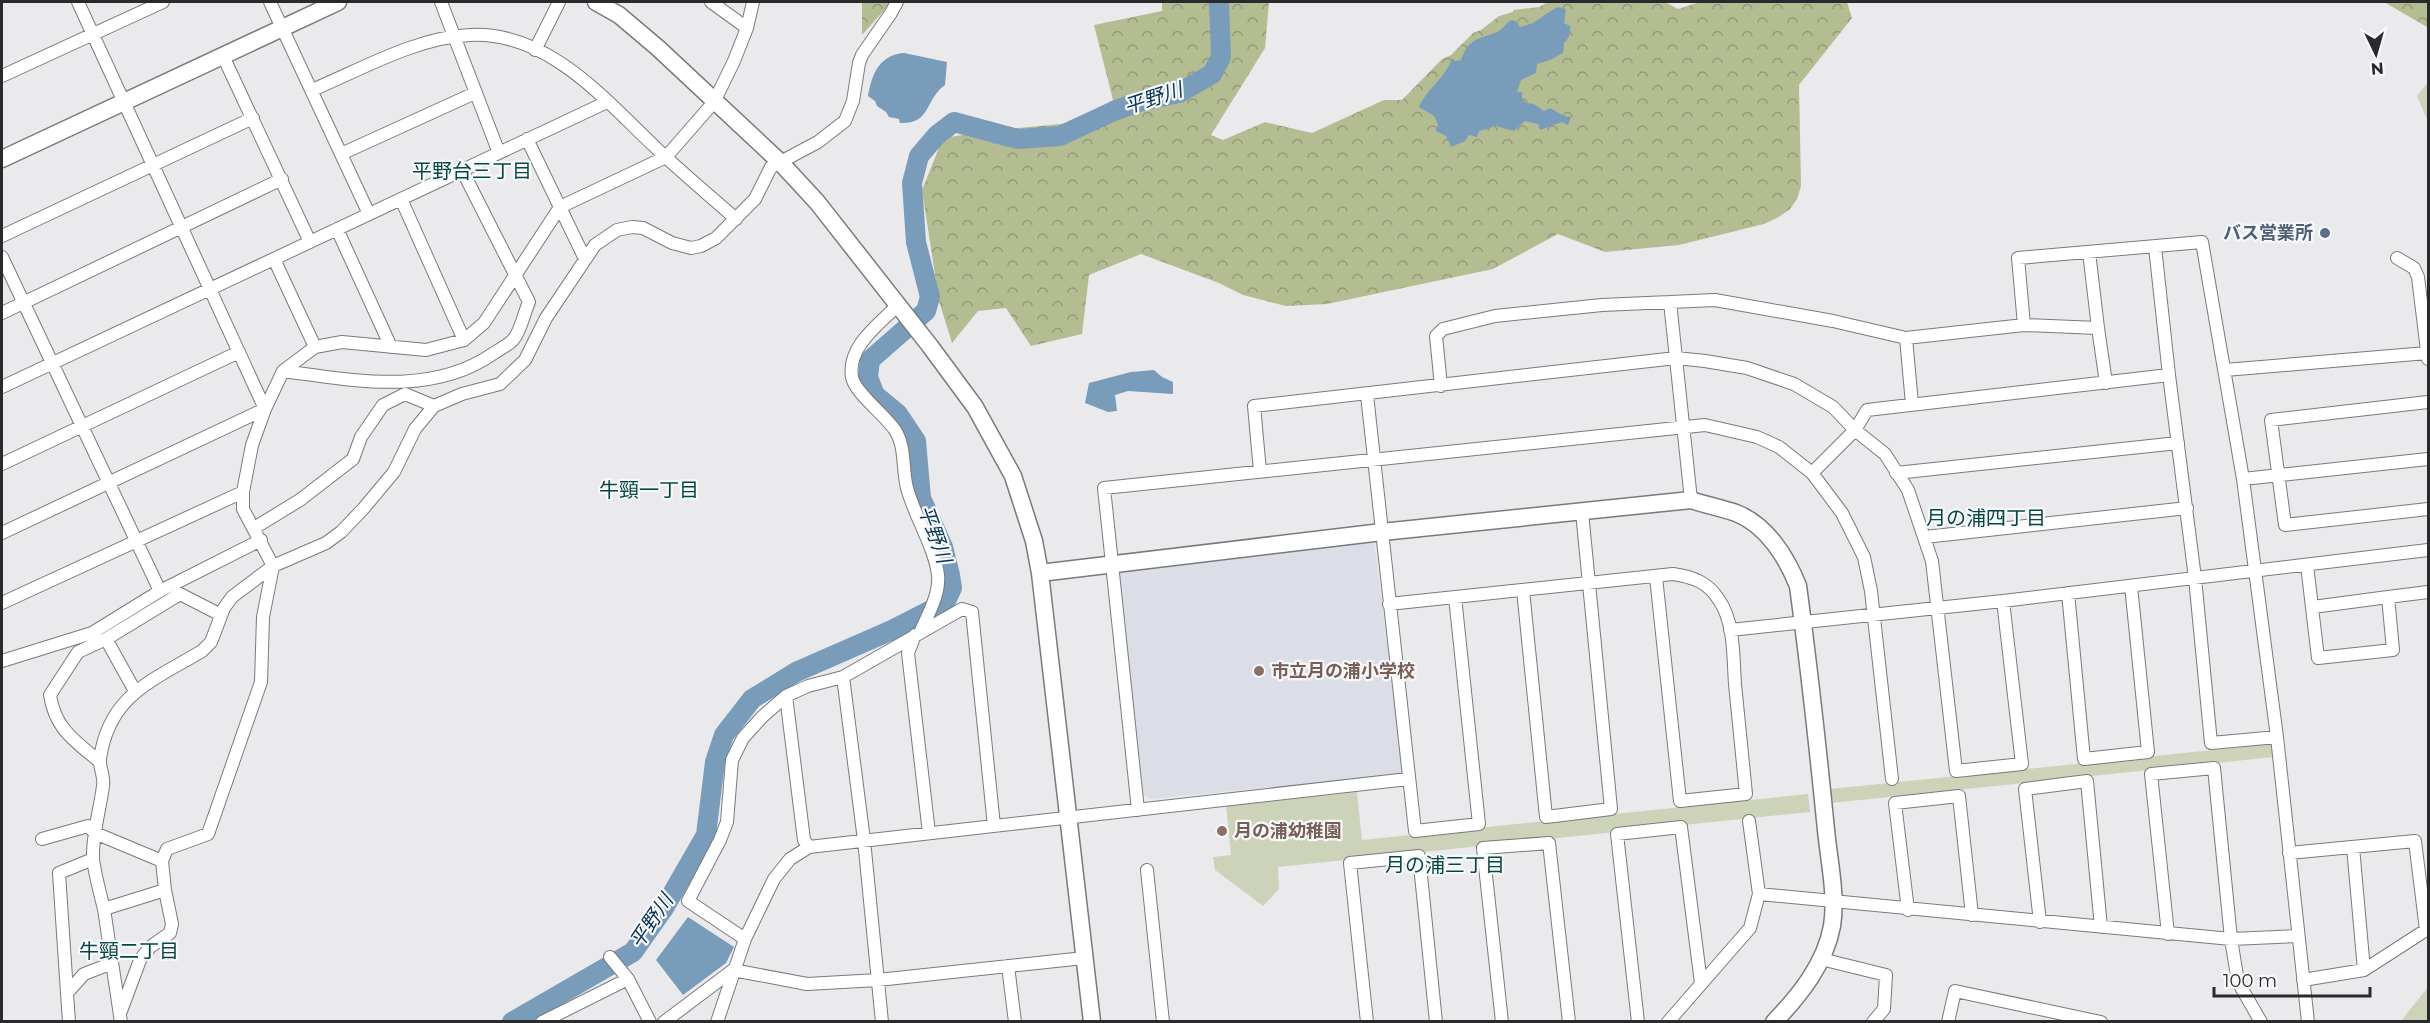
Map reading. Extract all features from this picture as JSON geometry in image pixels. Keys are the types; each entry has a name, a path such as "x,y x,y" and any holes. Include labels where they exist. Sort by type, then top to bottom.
{"street":[{"path":"78,2 265,409"},
{"path":"2,76 164,2"},
{"path":"270,2 369,214"},
{"path":"2,159 338,2"},
{"path":"441,2 499,153"},
{"path":"535,50 559,2"},
{"path":"596,2 619,15 658,48 780,162 817,202 975,407 1013,476 1034,541 1040,573 1092,1022"},
{"path":"711,2 747,28"},
{"path":"121,1016 140,960 150,947 170,933 172,924 162,861 167,849 208,834 261,682 263,617 273,566 243,509 243,492 252,445 265,409 283,371 315,347 342,342 426,350 464,340 484,323 560,207 666,157 714,102 747,28 753,2"},
{"path":"121,1016 110,964 104,909 93,859 95,832 104,782 100,762 109,724 119,708 135,691 202,651 211,642 221,615 232,597 273,566 315,549 341,532 394,472 415,429 434,406 462,394 500,384 525,360 546,318 595,245 617,230 632,227 643,228 672,243 691,248 701,246 716,238 755,199 771,166 838,129 845,121 853,101 859,63 866,47 897,2"},
{"path":"312,90 420,45 471,35 512,40 572,70 588,82 666,157 736,219"},
{"path":"223,56 310,242"},
{"path":"341,154 475,93"},
{"path":"2,387 607,102"},
{"path":"2,236 253,118"},
{"path":"528,139 585,259"},
{"path":"283,371 371,383 435,379 461,371 484,360 513,340 529,302 462,170"},
{"path":"2,313 282,179"},
{"path":"401,199 464,340"},
{"path":"337,229 392,347"},
{"path":"2024,325 2018,258 2202,242 2243,479 2256,571 2277,737 2308,1022"},
{"path":"2155,246 2195,578 2211,743 2277,737"},
{"path":"2089,252 2106,383"},
{"path":"2,257 160,591"},
{"path":"2225,370 2428,357 2418,277 2414,268 2397,258"},
{"path":"273,259 315,347"},
{"path":"1441,386 1436,336 1443,329 1495,316 1602,305 1715,300 1833,321 1906,338 2024,325 2098,328"},
{"path":"1670,302 1691,500"},
{"path":"897,306 859,344 852,368 852,379 859,390 885,416 901,442 906,487 938,573 938,591 909,653 929,833"},
{"path":"1906,338 1912,404"},
{"path":"2,464 239,352"},
{"path":"1260,471 1254,406 1367,395 1676,358 1728,364 1773,376 1833,407 1855,430 1885,454 1908,490 1932,561 1956,771 2022,764 2003,601"},
{"path":"1812,473 1855,430 1867,410 2169,375"},
{"path":"254,528 300,501 353,459 361,437 383,405 405,394 434,406"},
{"path":"1367,395 1415,831 1479,824 1455,597"},
{"path":"2428,402 2271,420 2284,525 2428,509"},
{"path":"2,532 265,409"},
{"path":"1138,810 1104,488 1705,425 1757,437 1779,447 1812,473 1842,513 1864,557 1874,615 1893,779"},
{"path":"1896,473 2178,442"},
{"path":"2243,479 2428,459"},
{"path":"2,603 243,492"},
{"path":"1040,573 1382,532 1691,500 1739,514 1770,537 1789,563 1798,586 1821,776 1833,902 1832,926 1821,959 1800,995 1774,1022"},
{"path":"1925,537 2187,508"},
{"path":"1522,590 1546,817 1611,809 1582,513"},
{"path":"2,662 92,633 160,591 261,540"},
{"path":"1730,630 2068,594 2428,550"},
{"path":"2307,565 2318,658 2393,650 2388,597"},
{"path":"1389,604 1673,574 1702,582 1721,602 1730,630 1746,794 1680,801 1656,577"},
{"path":"2068,594 2084,759 2148,752 2131,586"},
{"path":"2313,607 2428,592"},
{"path":"100,762 59,726 52,710 50,695 78,652 106,639 180,594 221,615"},
{"path":"745,939 688,901 727,822 732,760 743,738 786,696 808,686 843,677 962,609 972,612 994,826"},
{"path":"106,639 135,691"},
{"path":"843,677 864,840 882,1022"},
{"path":"786,696 804,840 809,847"},
{"path":"2168,934 2151,774 2214,768 2231,939 2238,982 2261,1022"},
{"path":"717,1022 745,939 774,879 790,859 809,847 1408,779"},
{"path":"2040,922 2025,789 2086,781 2101,927"},
{"path":"1908,910 1895,803 1959,796 1972,915"},
{"path":"1668,1022 1750,928 1759,894 1749,821"},
{"path":"42,839 88,826 95,832 162,861"},
{"path":"1638,1022 1617,834 1681,827 1701,983"},
{"path":"2289,853 2415,841 2426,930 2364,970 2304,980"},
{"path":"1502,1022 1484,848 1549,843 1569,1022"},
{"path":"2353,847 2364,970"},
{"path":"1367,1022 1350,863 1419,856 1436,1022"},
{"path":"69,1022 59,873 93,859"},
{"path":"1147,870 1163,1022"},
{"path":"104,909 165,890"},
{"path":"1759,894 2231,939 2297,936"},
{"path":"610,957 628,979 650,1022"},
{"path":"664,1022 733,970 807,984 878,980 1084,958"},
{"path":"1821,959 1886,975 1884,1009 1873,1022"},
{"path":"68,993 84,974 110,964"},
{"path":"1008,966 1015,1022"},
{"path":"542,1022 628,979"},
{"path":"1948,1022 1955,991 2101,1022"}],"shaded area":[{"name":"市立月の浦小学校","path":"1374,540 1403,771 1400,775 1151,799 1143,794 1116,572"}],"green space":[{"path":"862,2 889,2 862,35"},
{"path":"1162,2 1269,2 1265,48 1211,135 1223,140 1265,122 1312,133 1384,100 1402,100 1442,59 1451,55 1473,33 1513,10 1539,7 1548,2 1665,2 1678,9 1700,2 1847,2 1852,18 1799,85 1801,186 1797,199 1790,209 1764,224 1679,245 1605,252 1558,234 1493,269 1327,304 1286,306 1243,295 1219,283 1141,254 1089,275 1082,334 1031,346 1006,308 978,311 952,343 939,301 922,190 943,138 987,131 1071,123 1113,100 1094,25 1162,11"},
{"path":"2384,2 2428,2 2428,27 2427,27"},
{"path":"2428,82 2428,122 2417,96"},
{"path":"2272,744 2274,757 1831,803 1830,789"},
{"path":"1357,792 1362,840 1808,794 1810,812 1278,867 1279,889 1263,906 1215,870 1213,857 1231,855 1226,806"},
{"path":"2428,987 2428,1021 2401,1021"}],"water":[{"path":"1557,7 1566,9 1564,23 1570,26 1570,34 1564,43 1563,53 1537,64 1536,73 1521,80 1517,92 1522,92 1522,99 1526,103 1534,104 1544,111 1550,108 1564,116 1571,117 1568,125 1562,122 1540,130 1538,124 1525,121 1514,131 1492,125 1491,128 1479,131 1477,137 1469,135 1465,141 1451,147 1446,136 1436,131 1438,124 1434,116 1419,107 1452,58 1455,61 1461,60 1467,47 1499,31 1512,20 1520,27 1533,23"},
{"path":"904,53 947,62 945,85 938,91 927,110 918,120 900,123 899,119 889,117 868,96 878,67 888,57"},
{"path":"1154,370 1173,382 1173,394 1128,391 1115,395 1117,411 1108,412 1085,403 1089,383 1131,372"},
{"path":"688,917 734,947 726,963 683,995 656,960"}],"waterway":[{"name":"平野川","path":"512,1022 633,952 664,908 706,835 715,762 724,735 752,699 796,672 892,630 945,603 952,588 950,575 943,547 921,498 916,441 898,414 875,395 868,377 870,360 926,311 930,297 916,242 912,183 919,156 937,135 954,122 1018,139 1060,136 1141,101 1179,93 1212,74 1221,57 1219,2"}],"place":[{"name":"バス営業所","path":"2325,233"},
{"name":"市立月の浦小学校","path":"1259,671"},
{"name":"月の浦幼稚園","path":"1222,831"}],"district":[{"name":"平野台三丁目","path":"472,171"},
{"name":"牛頸一丁目","path":"649,490"},
{"name":"月の浦四丁目","path":"1986,518"},
{"name":"月の浦三丁目","path":"1445,865"},
{"name":"牛頸二丁目","path":"129,951"}]}
